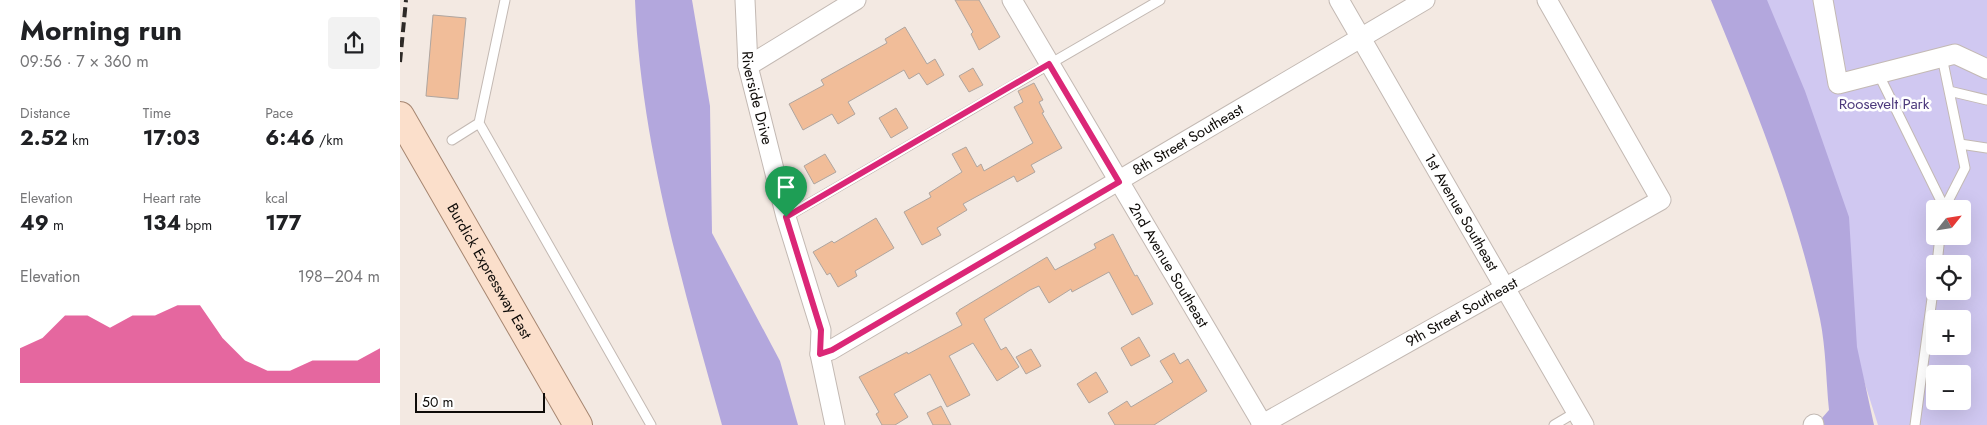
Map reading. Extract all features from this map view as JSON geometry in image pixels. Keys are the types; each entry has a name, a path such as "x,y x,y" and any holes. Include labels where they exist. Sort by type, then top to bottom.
{"main road":[{"name":"Burdick Expressway East","path":"400,116 578,425"}],"street":[{"name":"Riverside Drive","path":"744,0 748,66 786,217 821,330 820,354 835,425"},
{"path":"748,66 856,0"},
{"name":"2nd Avenue Southeast","path":"1012,0 1262,425"},
{"name":"1st Avenue Southeast","path":"1339,0 1580,418"},
{"name":"8th Street Southeast","path":"820,354 832,350 1119,182 1360,37 1426,0"},
{"name":"9th Street Southeast","path":"1262,425 1661,200 1547,0"},
{"path":"1823,0 1838,84 1955,54 1987,70"}],"lane":[{"path":"505,0 479,123 651,425"},
{"path":"786,217 1160,0"},
{"path":"1942,57 1965,168 1948,200"},
{"path":"1878,73 1940,200"},
{"path":"1949,90 1987,100"},
{"path":"452,140 479,123"},
{"path":"1960,144 1987,148"},
{"path":"1915,425 1932,300"},
{"path":"1554,425 1580,418"}],"green space":[{"name":"Roosevelt Park","path":"1743,0 1987,0 1987,425 1878,425"}],"shaded area":[{"path":"635,0 692,0 710,106 712,233 780,361 798,425 722,425 679,268 655,162 639,54"},
{"path":"1711,0 1767,0 1805,91 1849,217 1857,347 1874,425 1816,425 1829,410 1822,330 1810,278 1787,197 1773,157"}],"building":[{"path":"955,0 979,0 1000,37 979,50 971,34 973,32"},
{"path":"433,15 466,18 458,99 426,96"},
{"path":"905,27 927,64 935,59 944,75 927,85 919,73 909,79 904,70 848,102 855,114 838,124 832,114 803,130 789,104 824,85 821,80 887,43 885,39"},
{"path":"973,68 983,85 969,92 959,76"},
{"path":"1034,83 1043,100 1039,102 1044,112 1042,113 1062,148 1031,165 1035,172 1017,182 1014,176 963,204 967,210 937,228 941,235 922,245 904,212 931,197 929,193 962,172 952,154 966,147 977,167 981,164 984,171 1033,143 1014,107 1023,102 1018,91"},
{"path":"896,108 908,128 891,138 879,118"},
{"path":"825,154 836,172 814,184 804,166"},
{"path":"876,218 894,248 855,271 857,276 838,287 830,273 827,275 813,252 832,241 834,243"},
{"path":"1113,234 1135,276 1137,275 1153,304 1132,315 1109,272 1072,292 1071,289 1049,303 1039,286 1030,290 984,319 1001,350 1006,347 1019,367 997,381 973,343 949,356 970,395 947,407 930,374 894,394 908,417 895,425 882,425 876,414 879,412 859,377 907,352 908,354 962,325 956,313 959,310 1047,257 1055,270 1096,248 1094,244"},
{"path":"1139,337 1150,356 1131,366 1121,348"},
{"path":"1031,349 1041,366 1026,374 1016,357"},
{"path":"1174,353 1180,364 1188,359 1207,391 1154,425 1115,425 1108,413 1127,401 1131,407 1173,382 1160,361"},
{"path":"1096,372 1108,392 1089,403 1077,384"},
{"path":"941,406 951,425 933,425 927,413"}],"railway":[{"path":"400,62 406,0"}],"route":[{"path":"1049,64 1119,182 832,350 820,354 821,330 786,217 1049,64"}]}
